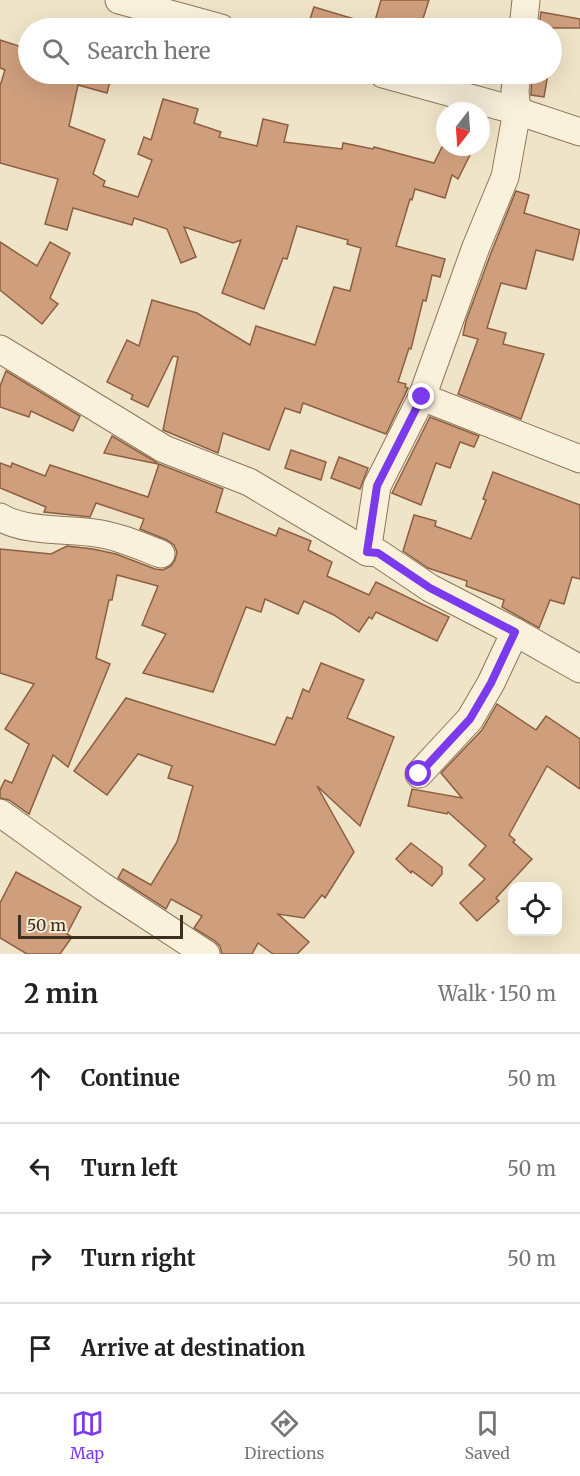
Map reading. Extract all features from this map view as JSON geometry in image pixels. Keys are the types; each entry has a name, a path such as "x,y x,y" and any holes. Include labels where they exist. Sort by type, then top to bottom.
{"street":[{"path":"119,0 185,18"},
{"path":"524,18 526,0"},
{"path":"419,84 517,111 580,132"},
{"path":"367,552 377,486 422,397 476,247 505,177 517,111 516,84"},
{"path":"0,350 164,448 249,482 367,552 378,553 430,588 580,669"},
{"path":"422,397 580,459"},
{"path":"0,517 22,525 97,533 122,539 161,554"},
{"path":"419,774 470,719 491,683 515,632"},
{"path":"0,813 102,886 206,954"}],"building":[{"path":"381,0 429,0 423,18 376,18"},
{"path":"314,7 351,18 310,18"},
{"path":"541,12 580,19 580,28 562,28 562,18 540,18"},
{"path":"0,40 18,46 18,84 109,84 107,93 78,85 69,126 105,140 93,174 105,181 103,186 138,197 152,160 138,154 144,137 151,140 163,99 198,109 194,123 221,132 219,137 257,146 263,119 288,125 284,142 342,149 343,143 373,149 374,147 434,163 438,156 470,156 458,179 452,175 445,198 415,189 412,200 410,199 396,246 445,259 440,277 432,275 426,301 423,300 411,349 409,348 398,382 406,384 405,387 408,388 386,434 303,403 300,413 285,408 269,450 223,433 218,453 163,430 178,357 173,356 148,407 131,399 133,395 107,382 127,340 139,346 152,300 197,313 250,345 256,326 315,345 334,287 350,291 361,248 347,244 348,240 297,226 287,259 283,258 264,309 222,293 241,240 233,243 184,227 196,257 181,263 167,229 134,218 132,225 73,208 67,230 45,224 58,179 0,163 0,86 5,70 0,68"},
{"path":"532,84 546,84 544,97 531,95"},
{"path":"516,191 529,195 524,213 580,230 573,260 536,250 526,289 501,283 487,328 506,333 503,344 544,354 521,419 458,394 478,339 463,335 466,321"},
{"path":"0,242 37,266 50,242 70,253 50,298 58,304 42,324 0,290"},
{"path":"6,371 80,416 73,431 31,411 29,417 0,407 0,386"},
{"path":"430,417 479,436 474,447 460,442 450,468 436,463 421,505 392,493"},
{"path":"112,436 156,462 158,464 104,453"},
{"path":"291,450 326,462 321,480 285,468"},
{"path":"339,457 368,468 360,489 331,478"},
{"path":"0,463 11,467 12,463 45,476 50,465 148,497 159,464 223,489 216,512 276,536 279,528 311,541 308,550 332,562 327,576 369,595 376,582 449,617 437,641 376,612 372,619 369,617 359,632 334,615 304,601 298,614 265,599 261,612 246,607 213,692 143,673 166,634 142,625 158,586 117,575 96,658 110,664 68,767 53,755 29,814 9,800 0,798 0,790 5,780 12,783 29,744 5,729 34,684 0,673 0,549 51,554 67,546 93,549 116,554 163,570 171,566 177,552 174,545 167,540 140,529 144,519 96,503 90,517 44,512 46,507 0,488"},
{"path":"493,472 580,505 580,579 572,577 564,604 550,600 539,628 502,607 504,600 466,586 467,581 428,568 403,551 414,515 436,521 435,526 471,539 486,500 483,499"},
{"path":"321,663 364,680 347,718 394,737 360,826 317,786 354,852 325,898 322,895 304,918 278,914 309,942 297,954 273,954 258,943 252,954 222,954 220,946 215,941 194,928 202,916 171,899 166,909 118,878 123,869 151,885 177,842 193,786 168,778 172,766 138,754 107,795 74,771 126,698 275,745 287,717 292,719 303,689 309,692"},
{"path":"497,704 536,730 546,716 580,739 580,789 547,766 509,835 515,840 513,842 532,859 511,882 508,882 496,898 499,901 477,921 460,903 485,879 469,865 486,846 448,812 447,814 408,806 412,789 462,798 441,773 482,730"},
{"path":"411,843 442,867 442,874 432,886 412,871 411,873 396,859"},
{"path":"16,872 81,907 67,934 72,937 60,954 27,954 0,938 0,903"}],"route":[{"path":"419,774 470,719 491,683 515,632 469,606 430,588 403,572 378,553 367,552 377,486 422,397"}]}
